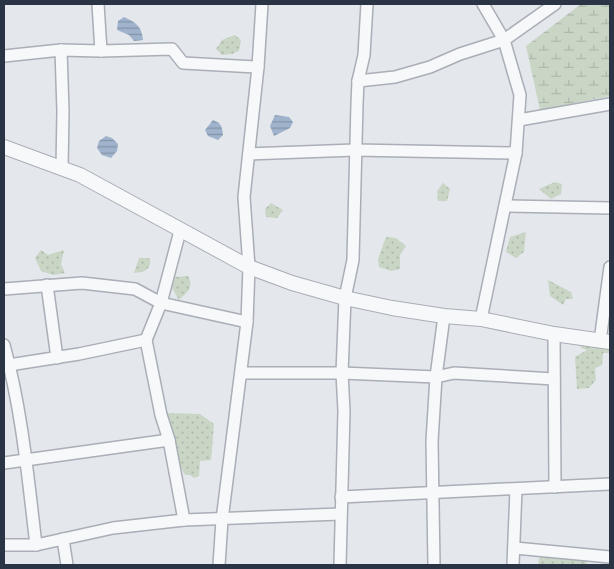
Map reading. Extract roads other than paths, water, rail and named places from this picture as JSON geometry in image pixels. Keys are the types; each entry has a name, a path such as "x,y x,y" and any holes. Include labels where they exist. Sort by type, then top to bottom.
{"street":[{"path":"98,4 101,51"},
{"path":"219,565 222,520 247,322 249,267 244,197 258,67 262,4"},
{"path":"340,565 344,411 342,373 345,298 353,260 358,81 364,55 367,4"},
{"path":"481,319 516,153 520,95 504,40 484,4"},
{"path":"358,81 395,77 430,67 460,54 504,40 555,4"},
{"path":"4,56 61,50 172,49 183,62 258,67"},
{"path":"61,50 62,168"},
{"path":"519,120 610,104"},
{"path":"4,147 89,180 249,267 292,284 345,298 444,316 481,319 554,334 605,341 610,267"},
{"path":"249,154 355,150 516,153"},
{"path":"505,206 610,208"},
{"path":"180,231 161,304 146,340 161,415 169,440 184,520"},
{"path":"4,289 82,283 135,289 161,304 247,322"},
{"path":"47,285 57,358"},
{"path":"434,565 432,441 436,377 444,316"},
{"path":"554,334 555,487"},
{"path":"7,366 146,340"},
{"path":"4,345 7,366 15,388 36,545"},
{"path":"241,372 342,373 436,377 454,373 554,379"},
{"path":"4,464 169,440"},
{"path":"341,498 610,484"},
{"path":"513,565 516,489"},
{"path":"4,545 36,545 113,528 184,520 340,514"},
{"path":"63,539 67,565"},
{"path":"515,548 610,557"}],"water":[{"path":"124,17 138,26 143,40 134,41 129,35 117,30 118,21"},
{"path":"275,115 289,117 293,122 290,128 274,136 270,126"},
{"path":"213,120 221,125 222,129 223,135 218,140 208,136 205,130"},
{"path":"106,136 112,138 118,144 117,151 111,158 102,155 97,148 99,141"}]}
